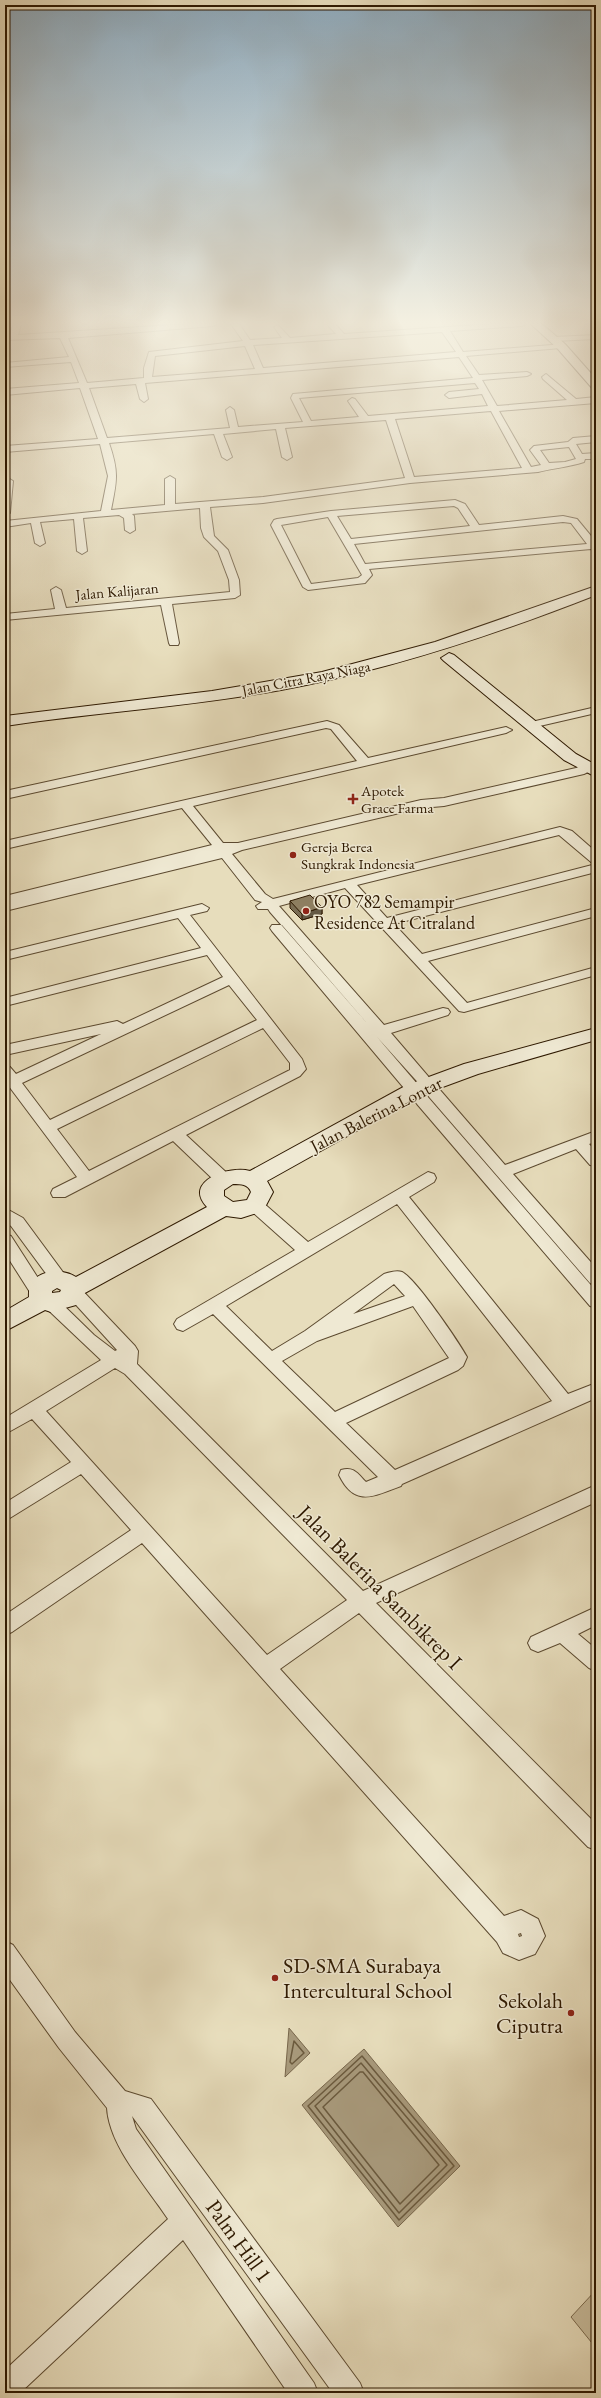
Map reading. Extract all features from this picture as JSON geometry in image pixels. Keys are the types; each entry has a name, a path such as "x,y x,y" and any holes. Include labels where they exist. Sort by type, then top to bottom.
{"street":[{"path":"103,436 113,476 105,513"},
{"path":"5,446 105,442 174,436"},
{"path":"219,436 227,457"},
{"path":"282,436 287,456"},
{"path":"396,436 410,480"},
{"path":"509,436 528,470"},
{"path":"572,446 575,440 596,439"},
{"path":"546,466 536,448 545,446 596,446"},
{"path":"572,446 581,458 596,463"},
{"path":"5,524 35,519 205,505 291,496 410,480 528,470 546,466 566,465 581,458 596,456"},
{"path":"170,479 170,508"},
{"path":"5,513 8,481"},
{"path":"331,514 367,575 366,578 361,581 308,587 276,525 277,522 284,519 331,514 455,503 462,506 476,528"},
{"name":"Jalan Kalijaran","path":"5,617 166,602 232,595 236,593 234,580 223,550 209,537 206,528 205,505"},
{"path":"123,512 124,515 129,516 130,530"},
{"path":"78,515 82,551"},
{"path":"35,519 40,542"},
{"path":"348,542 570,519 574,521 595,548"},
{"path":"362,567 595,548"},
{"path":"56,590 61,611"},
{"name":"Jalan Citra Raya Niaga","path":"5,733 284,690 395,660 536,614 596,590"},
{"path":"166,602 174,643"},
{"name":"Jalan Citra Raya Niaga","path":"5,721 360,681 449,658 552,622 596,604"},
{"path":"536,614 552,622"},
{"path":"449,658 531,725 586,765 596,784"},
{"path":"531,725 596,710"},
{"path":"5,795 327,724 335,727 365,762"},
{"path":"5,845 506,730"},
{"path":"5,900 421,804 432,804 586,765"},
{"path":"184,803 264,903 534,1218 596,1279"},
{"path":"264,903 560,831 568,834 596,859"},
{"path":"5,907 222,850"},
{"path":"386,922 596,868"},
{"path":"348,883 386,922 464,1008 596,971"},
{"path":"5,956 202,908"},
{"path":"420,959 596,912"},
{"path":"59,1193 176,1135 299,1069 297,1062 266,1021 181,913"},
{"path":"5,1002 210,950"},
{"path":"87,1180 9,1076 143,1021 232,978"},
{"path":"374,1033 443,1012"},
{"path":"5,1050 143,1021"},
{"path":"48,1127 266,1021"},
{"name":"Jalan Balerina Lontar","path":"256,1190 425,1092 596,1034"},
{"name":"Jalan Balerina Lontar","path":"501,1067 596,1047"},
{"path":"425,1092 502,1172 596,1302"},
{"path":"176,1135 223,1178"},
{"path":"502,1172 596,1136"},
{"path":"579,1143 596,1161"},
{"path":"218,1204 213,1188 223,1178 244,1176 306,1250"},
{"path":"183,1324 428,1178"},
{"path":"5,1322 45,1299 40,1289 48,1282 67,1285 218,1204 240,1211 256,1190"},
{"path":"399,1195 565,1404"},
{"name":"Jalan Balerina Sambikrep I","path":"9,1222 67,1285 125,1360 361,1602 596,1839"},
{"name":"Jalan Balerina Sambikrep I","path":"5,1240 45,1299 94,1345 125,1360"},
{"path":"270,1360 311,1336 390,1278 398,1276 402,1279 456,1353 457,1361 332,1421"},
{"path":"311,1336 417,1298"},
{"path":"214,1305 394,1481"},
{"path":"5,1427 34,1409 125,1360"},
{"path":"348,1475 365,1491 394,1481 591,1392"},
{"path":"34,1409 507,1936"},
{"path":"5,1513 82,1464"},
{"path":"266,1667 361,1602 596,1493"},
{"path":"5,1626 145,1531"},
{"path":"538,1643 596,1616"},
{"path":"562,1632 596,1662"},
{"path":"5,1953 67,2040 119,2103"},
{"name":"Palm Hill 1","path":"304,2393 184,2222 127,2137 120,2119 119,2103 132,2104 142,2108 350,2393"},
{"name":"Palm Hill 1","path":"6,2389 184,2222"}],"shaded area":[{"path":"596,2290 596,2348 571,2317"}],"water":[{"path":"289,2028 310,2053 285,2077"},
{"path":"364,2049 460,2166 398,2227 302,2105"}],"building":[{"path":"310,895 322,907 302,914 290,901"}],"place":[{"name":"Apotek Grace Farma","path":"353,799"},
{"name":"Gereja Berea Sungkrak Indonesia","path":"293,855"},
{"name":"OYO 782 Semampir Residence At Citraland","path":"306,911"},
{"name":"SD-SMA Surabaya Intercultural School","path":"275,1978"},
{"name":"Sekolah Ciputra","path":"571,2013"}]}
